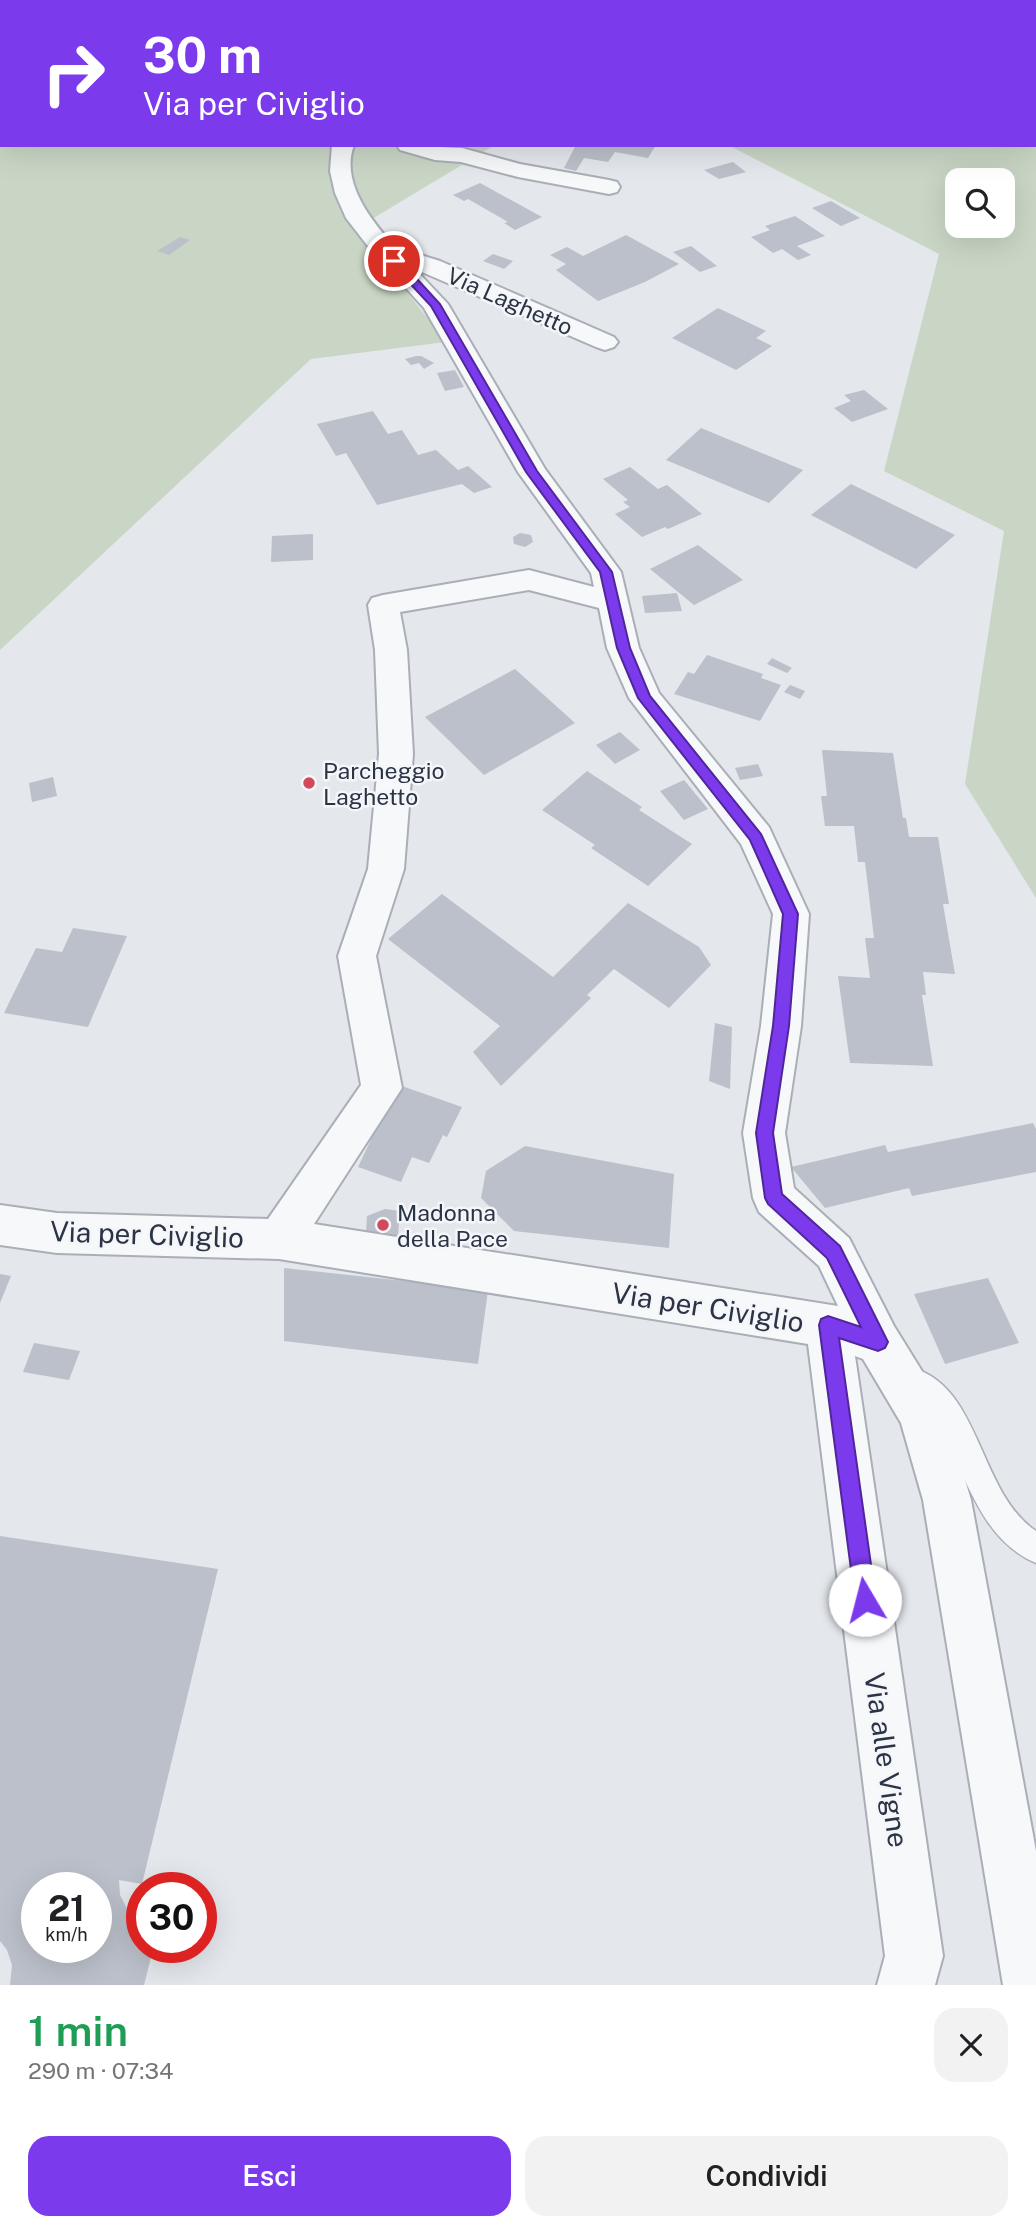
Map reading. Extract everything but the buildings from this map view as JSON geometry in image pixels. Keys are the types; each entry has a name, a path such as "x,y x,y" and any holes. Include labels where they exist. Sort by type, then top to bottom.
{"street":[{"path":"342,147 338,158 339,169 355,215 394,261"},
{"path":"415,147 608,187"},
{"name":"Via Laghetto","path":"394,261 411,259 431,266 605,342"},
{"name":"Via Laghetto","path":"394,261 435,304 532,472 606,572 623,648 645,698 756,838 791,914 781,1026 764,1133 774,1198 834,1252 878,1342"},
{"path":"279,1239 383,1088 357,957 386,869 396,754 391,650 383,606 529,580 614,602"},
{"name":"Via per Civiglio","path":"0,1225 57,1233 279,1239 828,1325 878,1342"},
{"name":"Via alle Vigne","path":"828,1325 914,1956 906,1985"},
{"path":"878,1342 922,1413 947,1500 1032,1985"}],"lane":[{"path":"878,1342 943,1406 1000,1514 1021,1541 1036,1548"}],"green space":[{"path":"0,147 492,147 357,228 446,342 311,359 0,650"},
{"path":"732,147 1036,147 1036,898 965,784 1004,531 884,471 939,254"}],"place":[{"name":"Parcheggio Laghetto","path":"309,783"},
{"name":"Madonna della Pace","path":"383,1225"}],"route":[{"path":"394,261 435,304 532,472 606,572 623,648 645,698 756,838 791,914 781,1026 764,1133 774,1198 834,1252 878,1342 828,1325 865,1600"}]}
